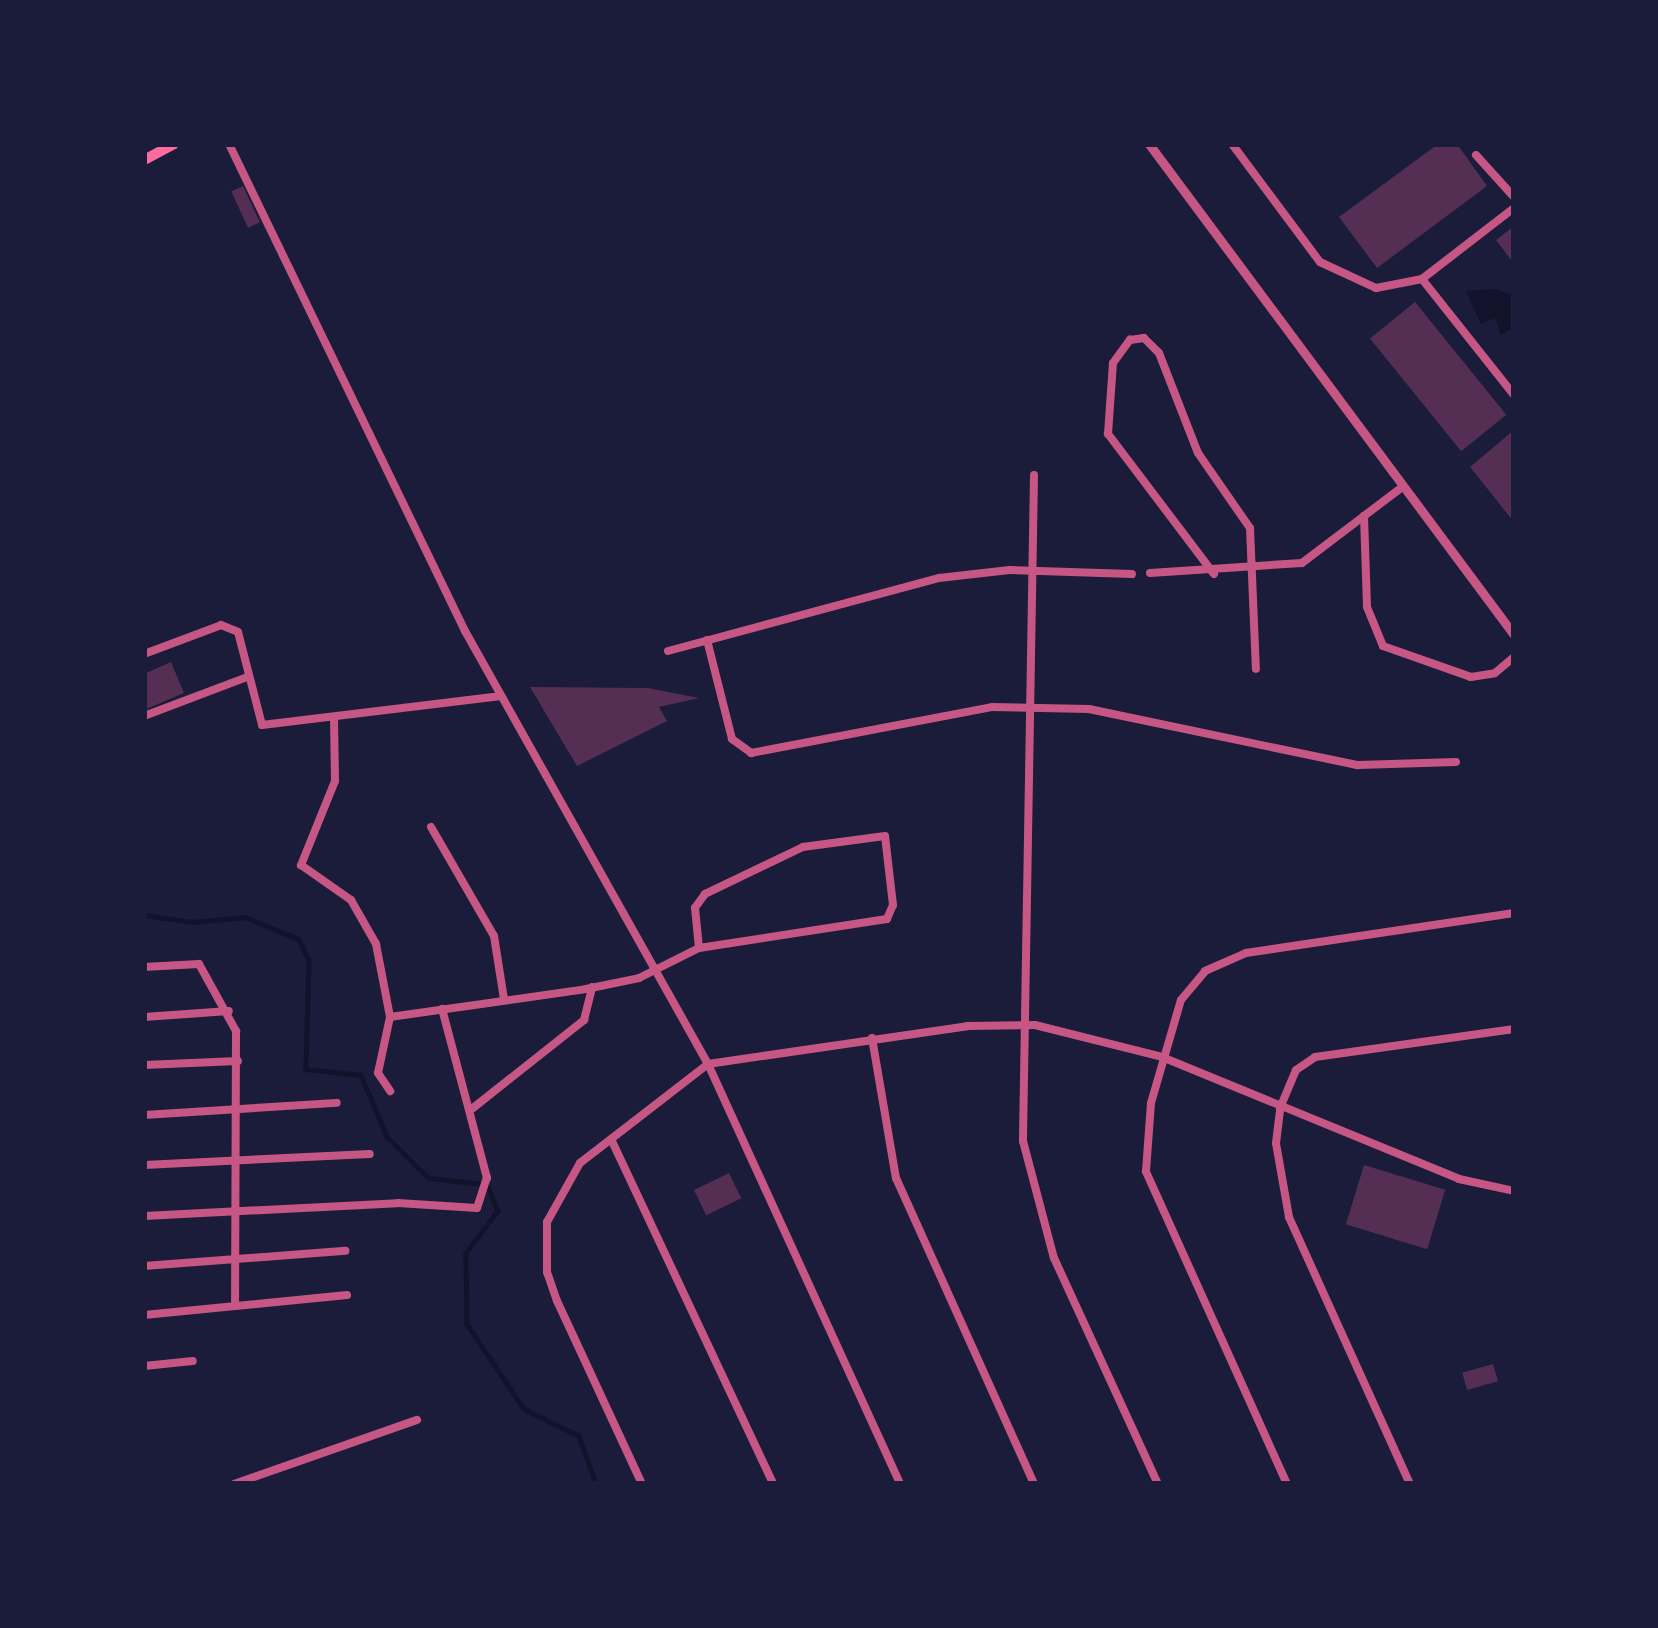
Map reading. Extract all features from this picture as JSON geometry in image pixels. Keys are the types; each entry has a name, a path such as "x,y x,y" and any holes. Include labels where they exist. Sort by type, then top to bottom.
{"main road":[{"path":"144,160 174,144"}],"street":[{"path":"229,144 501,696 708,1064 900,1484"},
{"path":"1148,144 1514,634"},
{"path":"1232,144 1320,262 1376,288 1422,278 1514,208"},
{"path":"1475,155 1514,197"},
{"path":"1422,278 1514,395"},
{"path":"1214,574 1108,434 1113,363 1130,340 1144,338 1172,374 1198,453 1245,517 1254,568 1256,669"},
{"path":"1034,475 1019,1110 1033,1194 1158,1484"},
{"path":"1150,573 1214,574 1302,563 1401,488"},
{"path":"1364,516 1367,607 1383,646 1471,677 1496,673 1514,656"},
{"path":"668,651 939,578 1030,570 1132,574"},
{"path":"144,654 231,627 262,725 501,696"},
{"path":"706,640 732,739 751,753 962,708 1028,708 1089,710 1358,765 1456,762"},
{"path":"144,716 248,677"},
{"path":"334,718 331,797 301,865 351,900 368,925 390,1017 378,1073 390,1091"},
{"path":"431,827 494,936 504,1000"},
{"path":"390,1017 592,987 656,968 699,948 887,919 893,905 886,836 803,847 706,894 694,908 699,948"},
{"path":"1287,1484 1152,1192 1146,1134 1180,1000 1224,960 1514,913"},
{"path":"144,967 199,964 230,1011 238,1061 235,1306"},
{"path":"473,1108 584,1020 592,987"},
{"path":"144,1216 236,1210 477,1208 487,1178 473,1108 442,1010"},
{"path":"144,1017 230,1011"},
{"path":"642,1484 556,1301 544,1243 570,1174 708,1064 872,1038 1021,1024 1162,1057 1459,1179 1514,1191"},
{"path":"1410,1484 1289,1217 1276,1143 1280,1108 1296,1070 1315,1057 1514,1029"},
{"path":"872,1038 896,1178 1034,1484"},
{"path":"144,1065 238,1061"},
{"path":"144,1115 337,1103"},
{"path":"610,1138 773,1484"},
{"path":"144,1165 370,1154"},
{"path":"144,1266 345,1251"},
{"path":"144,1316 347,1295"},
{"path":"144,1366 194,1361"},
{"path":"234,1484 416,1420"}],"shaded area":[{"path":"1496,289 1514,296 1514,327 1501,335 1495,318 1481,324 1466,291"}],"building":[{"path":"1438,144 1457,144 1487,186 1377,268 1339,217"},
{"path":"243,186 260,222 248,228 231,191"},
{"path":"1514,226 1514,264 1496,240"},
{"path":"1415,302 1506,415 1461,451 1370,339"},
{"path":"1514,430 1514,522 1470,467"},
{"path":"171,662 184,693 144,710 144,674"},
{"path":"530,687 648,688 699,698 659,707 667,721 577,766"},
{"path":"1364,1165 1445,1190 1427,1249 1346,1224"},
{"path":"729,1173 741,1198 706,1215 694,1190"},
{"path":"1493,1364 1498,1381 1467,1390 1462,1373"}],"waterway":[{"path":"144,915 193,922 245,917 299,939 309,960 306,1069 361,1075 387,1137 429,1178 483,1184"},
{"path":"487,1184 498,1211 466,1253 467,1324 524,1409 579,1436 596,1484"}]}
